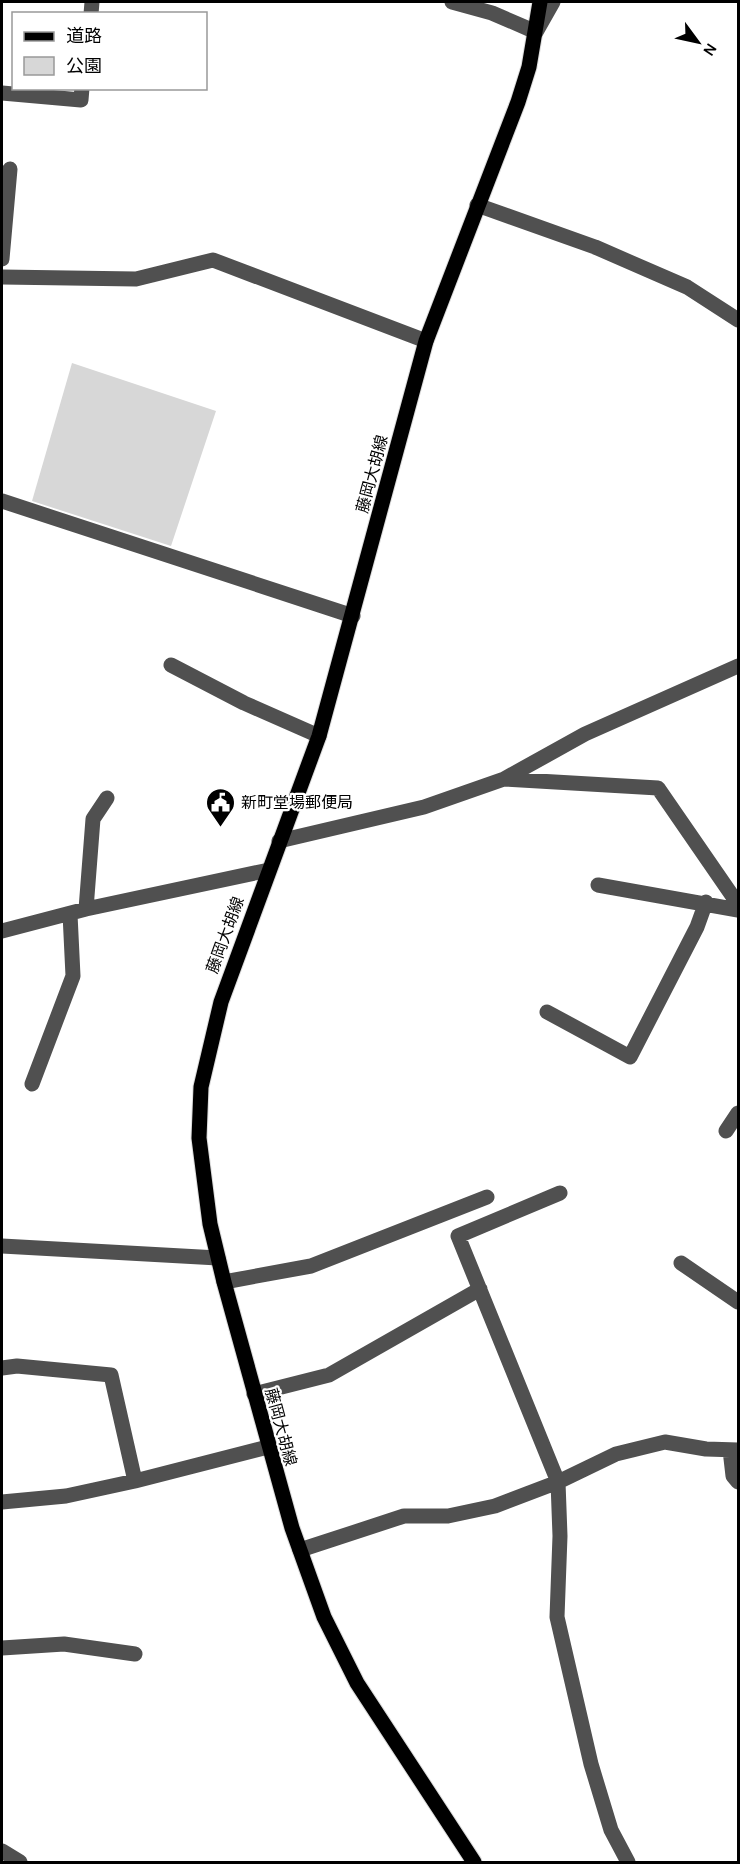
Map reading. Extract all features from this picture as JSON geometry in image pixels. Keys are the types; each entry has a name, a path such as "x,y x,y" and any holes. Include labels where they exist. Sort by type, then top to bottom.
{"main road":[{"name":"藤岡大胡線","path":"474,1863 357,1683 324,1617 300,1550 268,1447 224,1282 210,1224 199,1138 201,1087 220,1002 319,736 426,341 518,102 536,32 540,2"}],"street":[{"path":"452,2 492,13 536,32 553,2"},
{"path":"2,93 81,100 82,90"},
{"path":"2,259 10,169"},
{"path":"477,205 595,247 687,287 738,320"},
{"path":"2,277 136,279 213,260 426,341"},
{"path":"2,501 353,616"},
{"path":"171,665 243,703 319,736"},
{"path":"279,841 424,807 504,779 585,734 738,666"},
{"path":"504,779 658,788 738,904"},
{"path":"86,909 93,819 107,798"},
{"path":"2,931 86,909 269,870"},
{"path":"598,885 706,902 738,910"},
{"path":"547,1012 630,1057 697,927 706,902"},
{"path":"32,1084 73,976 70,914"},
{"path":"726,1131 738,1113"},
{"path":"560,1193 458,1236 558,1482 560,1536 557,1617 591,1764 611,1830 628,1863"},
{"path":"224,1282 311,1266 488,1197"},
{"path":"2,1246 218,1258"},
{"path":"681,1263 738,1302"},
{"path":"254,1394 329,1374 480,1290"},
{"path":"2,1368 17,1366 111,1375 135,1481"},
{"path":"300,1550 404,1516 448,1516 495,1506 558,1482 616,1454 665,1442 706,1449 734,1450 733,1476 738,1482"},
{"path":"2,1502 66,1496 268,1447"},
{"path":"2,1648 64,1644 135,1654"},
{"path":"2,1851 20,1863"}],"green space":[{"path":"72,363 216,411 171,546 32,501"}],"place":[{"name":"新町堂場郵便局","path":"220,828"}]}
